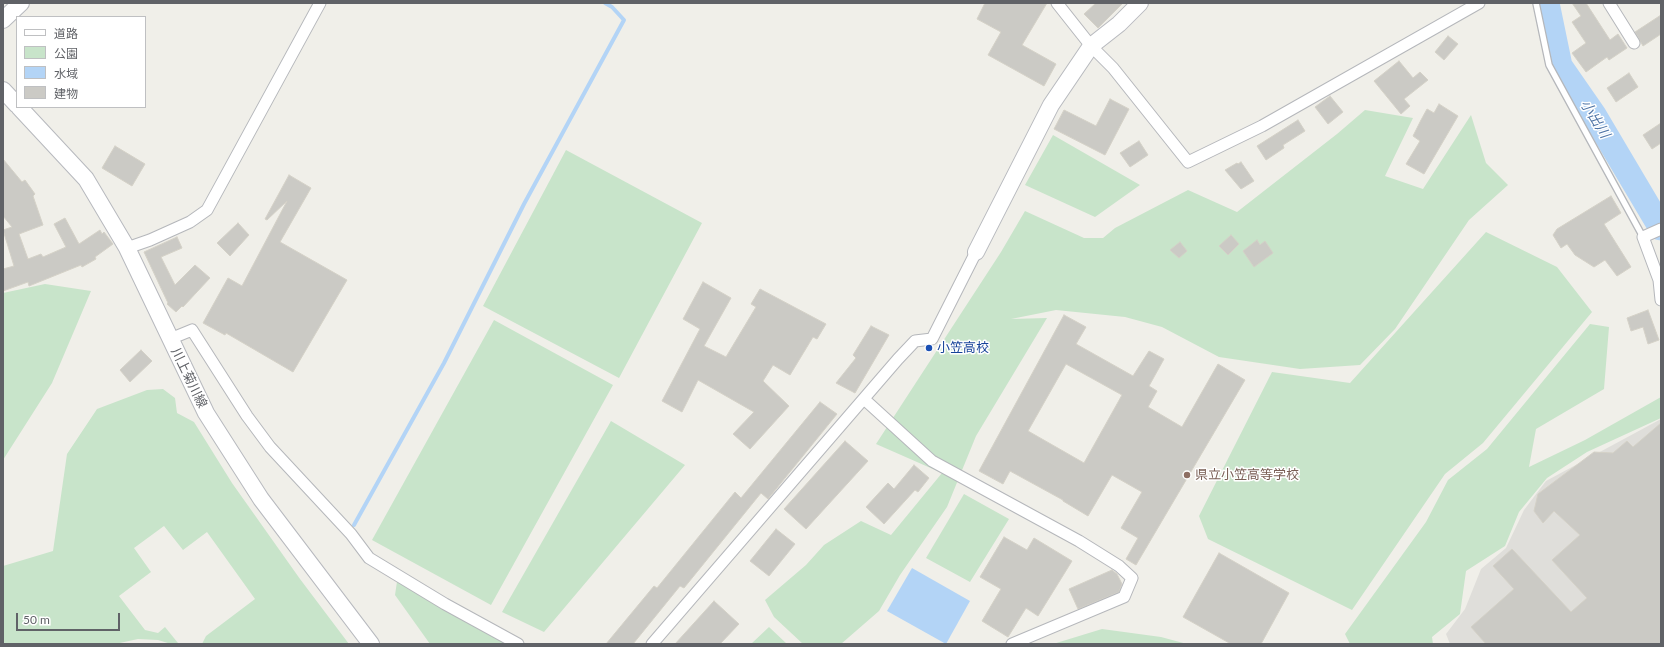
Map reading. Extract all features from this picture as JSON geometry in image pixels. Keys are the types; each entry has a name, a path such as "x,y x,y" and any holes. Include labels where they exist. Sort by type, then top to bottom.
{"main road":[{"path":"3,20 21,3"},
{"path":"976,252 1050,105 1091,46 1118,24 1140,3"},
{"path":"3,90 16,104"},
{"name":"川上菊川線","path":"20,108 86,179 127,248 206,413 261,499 371,644"}],"street":[{"path":"127,248 150,240 190,222 207,210 320,3"},
{"path":"1057,3 1091,46 1113,68 1188,162 1262,126 1479,3"},
{"path":"1609,3 1634,43"},
{"path":"1652,233 1661,300"},
{"path":"652,644 915,341 932,339 976,252"},
{"path":"170,339 192,330 247,416 270,447 351,534 369,558 445,604 518,644"},
{"path":"864,399 932,461 1079,541 1119,566 1132,578 1124,597 1012,644"}],"lane":[{"path":"1536,3 1549,65 1652,233"}],"shaded area":[{"path":"1661,419 1661,644 1450,644 1446,634 1465,609 1481,569 1506,548 1524,510 1546,481"}],"green space":[{"path":"1365,110 1413,118 1385,176 1423,189 1471,115 1486,163 1508,185 1469,220 1395,329 1360,365 1300,369 1219,357 1162,327 1125,317 1056,310 1011,319 1047,318 976,436 947,507 900,575 879,611 841,644 803,644 774,617 765,600 806,565 824,545 861,521 891,535 942,473 876,444 1001,252 1025,211 1084,238 1103,238 1115,228 1188,190 1237,212 1337,134"},
{"path":"1053,135 1140,185 1095,217 1025,185"},
{"path":"566,150 702,223 619,378 483,306"},
{"path":"1486,232 1557,267 1592,312 1483,443 1445,474 1352,610 1208,539 1199,516 1272,372 1350,383"},
{"path":"45,284 91,291 52,383 3,460 3,293"},
{"path":"494,320 613,385 491,605 372,540"},
{"path":"1590,324 1609,327 1604,389 1536,429 1529,467 1585,440 1661,397 1661,418 1587,452 1547,478 1519,512 1505,546 1466,571 1460,614 1432,637 1433,644 1350,644 1345,634 1426,522 1448,480 1487,449"},
{"path":"163,389 175,398 177,413 194,422 232,483 300,579 349,644 202,644 206,636 255,599 207,532 183,550 164,526 134,548 151,572 119,596 145,630 158,633 165,627 178,643 171,644 158,640 138,639 115,644 3,644 3,566 53,551 67,454 97,409 147,390"},
{"path":"611,421 685,465 544,632 502,612"},
{"path":"964,494 1009,519 970,582 926,558"},
{"path":"398,575 507,644 430,644 395,595"},
{"path":"769,627 787,644 751,644"},
{"path":"1102,629 1161,637 1187,644 1053,644"}],"water":[{"path":"912,568 970,601 946,644 887,611"}],"building":[{"path":"985,3 1047,3 1022,45 1056,64 1044,86 988,55 1001,32 977,19"},
{"path":"1096,3 1123,3 1098,28 1084,14"},
{"path":"1572,3 1586,3 1610,40 1618,34 1627,48 1609,60 1607,57 1586,72 1572,53 1586,43 1572,22 1581,16"},
{"path":"1661,15 1661,34 1643,46 1635,32"},
{"path":"1448,36 1458,44 1444,60 1435,52"},
{"path":"1399,61 1413,78 1420,72 1428,80 1404,99 1410,106 1401,114 1374,81"},
{"path":"1629,73 1638,87 1616,102 1607,88"},
{"path":"1330,96 1343,112 1328,124 1315,107"},
{"path":"1110,99 1129,109 1105,155 1054,129 1064,110 1096,126"},
{"path":"1439,104 1458,116 1424,174 1406,164 1420,141 1413,136 1427,109 1434,113"},
{"path":"1298,120 1305,131 1283,145 1284,148 1266,160 1257,146"},
{"path":"1661,123 1661,143 1652,149 1643,135"},
{"path":"1139,141 1148,155 1130,167 1120,153"},
{"path":"115,146 145,164 132,186 102,168"},
{"path":"3,159 22,182 25,180 35,194 33,196 43,225 19,234 28,259 41,254 43,257 66,247 54,224 65,218 79,244 100,230 102,234 104,232 113,244 95,257 96,259 82,267 81,265 29,286 28,282 3,291 3,269 14,266 3,230 12,227 3,216"},
{"path":"1241,162 1254,181 1241,189 1225,170"},
{"path":"289,175 311,188 280,242 347,280 293,372 226,333 225,335 203,323 228,278 242,286 287,201 267,220 265,219"},
{"path":"1611,196 1621,213 1604,224 1631,267 1617,276 1605,260 1594,267 1575,255 1567,244 1561,248 1553,235 1557,229"},
{"path":"238,223 249,235 230,256 217,243"},
{"path":"1231,235 1239,244 1228,255 1219,246"},
{"path":"177,237 182,248 161,257 175,285 195,265 210,278 183,307 182,306 176,312 167,304 168,303 144,252"},
{"path":"1257,240 1260,245 1265,241 1273,253 1254,267 1243,251"},
{"path":"1180,242 1187,251 1179,258 1170,250"},
{"path":"703,282 731,298 704,346 726,357 756,307 751,304 760,289 826,324 817,339 813,337 790,375 773,365 763,381 789,406 750,449 733,434 754,412 698,380 682,412 662,401 700,329 683,319"},
{"path":"1648,310 1659,340 1648,344 1643,327 1631,331 1627,318"},
{"path":"1064,315 1086,327 1076,344 1133,376 1149,351 1164,359 1149,386 1157,391 1148,407 1182,427 1218,364 1245,380 1136,565 1126,559 1138,538 1121,528 1142,492 1112,475 1088,516 1063,500 1010,471 1003,484 979,471","holes":["1066,364 1122,395 1084,463 1028,431"]},
{"path":"871,326 889,335 855,393 836,383 856,358 853,355"},
{"path":"141,350 152,361 130,382 120,370"},
{"path":"820,402 837,414 768,499 761,493 684,588 680,586 633,644 606,644 654,586 657,588 735,492 741,498"},
{"path":"1661,423 1661,644 1486,644 1471,627 1514,589 1493,566 1512,549 1571,612 1587,598 1552,560 1580,535 1554,511 1543,523 1534,511 1538,494 1594,452 1613,453 1627,441 1633,447"},
{"path":"845,441 868,461 806,529 784,509"},
{"path":"914,465 929,478 918,492 915,490 884,524 866,507 888,483 894,489"},
{"path":"776,529 795,544 769,576 750,561"},
{"path":"1004,537 1027,550 1034,538 1072,561 1038,616 1026,608 1008,637 982,621 1001,589 980,577"},
{"path":"1219,553 1289,593 1261,644 1231,644 1183,617"},
{"path":"1112,570 1117,574 1122,584 1119,592 1078,609 1069,589"},
{"path":"714,601 739,624 720,644 675,644"}],"waterway":[{"path":"354,525 444,363 524,204 624,20 612,7 605,3"},
{"name":"小出川","path":"1547,3 1560,66 1594,115 1661,228"}],"place":[{"name":"小笠高校","path":"929,348"},
{"name":"県立小笠高等学校","path":"1187,475"}]}
